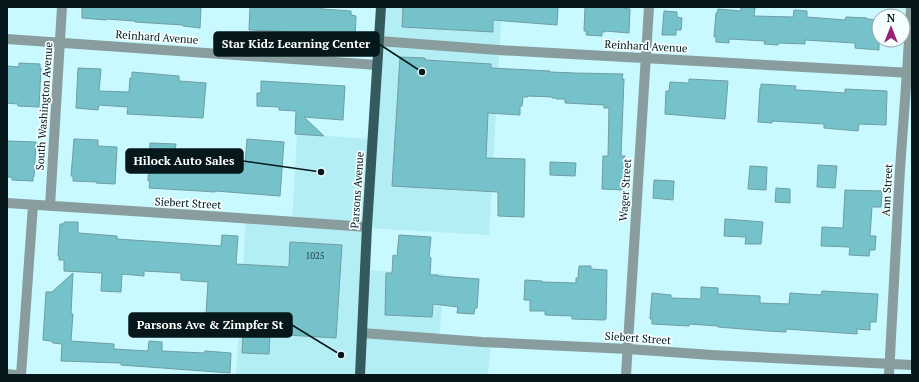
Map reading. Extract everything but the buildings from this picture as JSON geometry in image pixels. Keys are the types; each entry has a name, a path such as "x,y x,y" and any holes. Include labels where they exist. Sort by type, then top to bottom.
{"main road":[{"name":"Parsons Avenue","path":"360,375 367,227 381,7"}],"street":[{"name":"South Washington Avenue","path":"50,206 62,7"},
{"name":"Wager Street","path":"626,375 649,7"},
{"name":"Ann Street","path":"889,375 900,169 910,73 911,7"},
{"name":"Reinhard Avenue","path":"7,39 377,65"},
{"name":"Reinhard Avenue","path":"378,41 498,50 910,73"},
{"name":"Siebert Street","path":"7,204 367,227"},
{"path":"21,375 33,205"},
{"name":"Siebert Street","path":"362,333 482,342 912,365"},
{"path":"7,374 16,375"}],"shaded area":[{"path":"380,7 502,7 489,235 365,228 362,270 445,274 439,338 491,339 488,375 236,375 246,217 292,220 297,134 371,139"}],"place":[{"name":"Star Kidz Learning Center","path":"422,72"},
{"name":"Hilock Auto Sales","path":"321,172"},
{"name":"Parsons Ave & Zimpfer St","path":"341,355"}]}
